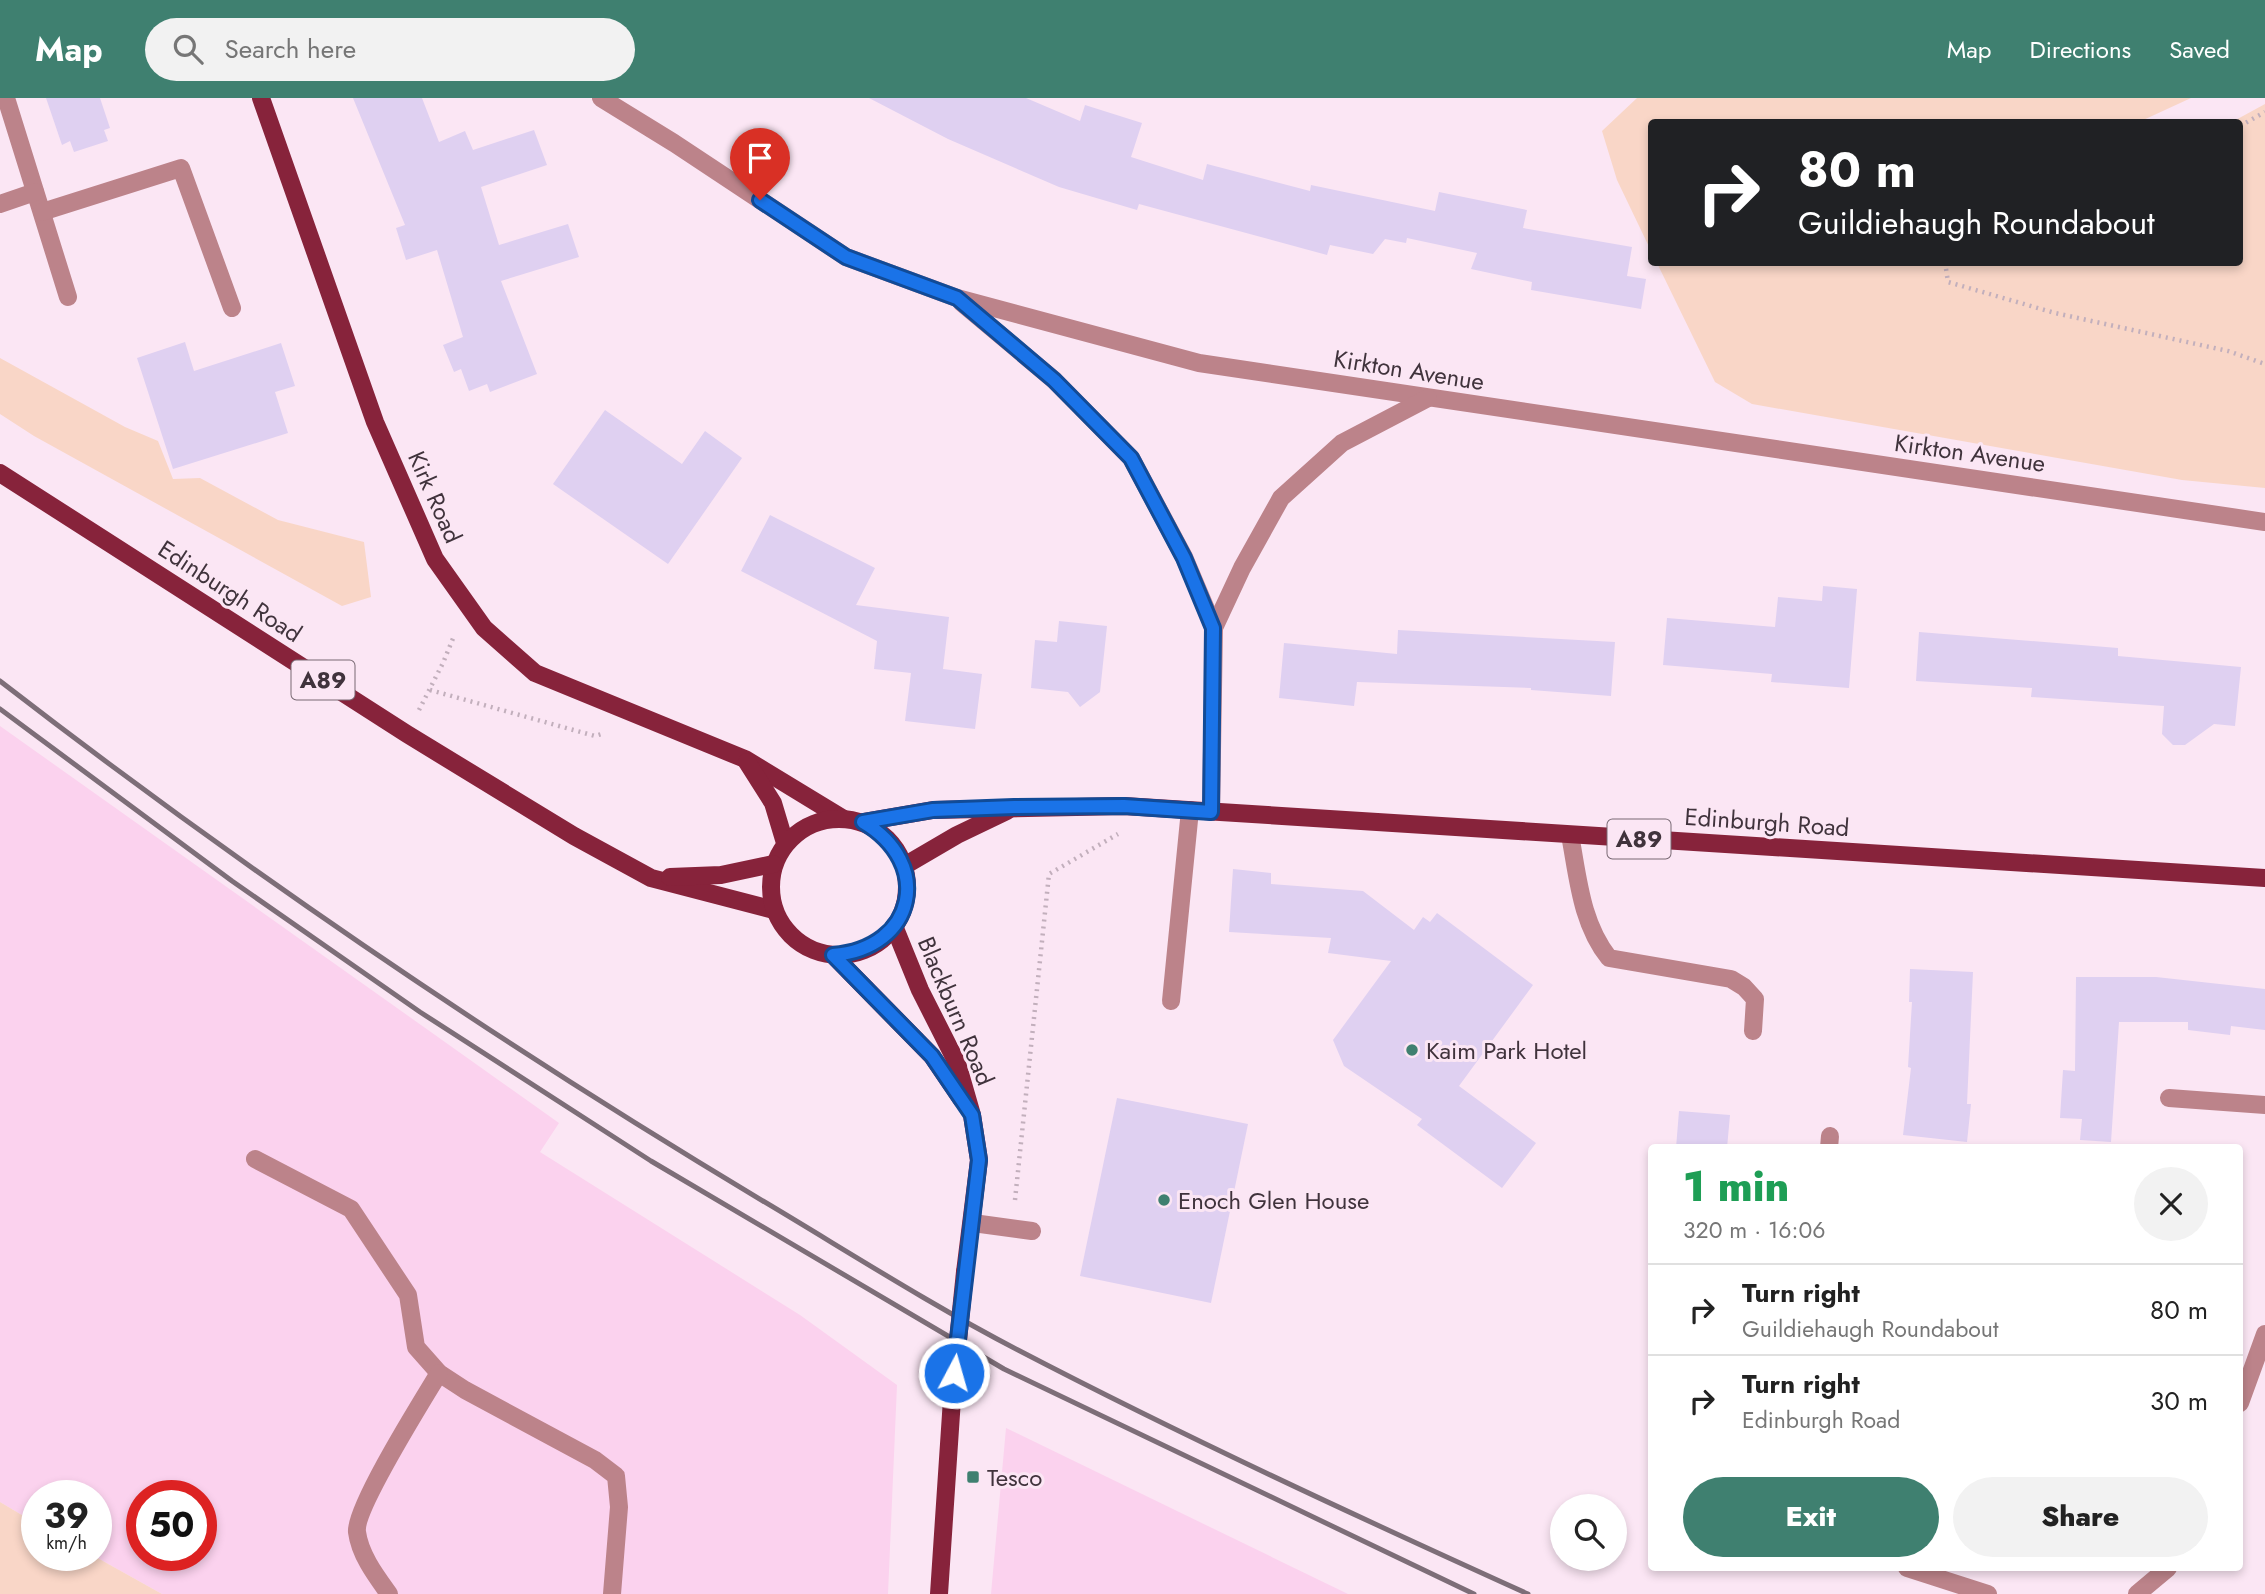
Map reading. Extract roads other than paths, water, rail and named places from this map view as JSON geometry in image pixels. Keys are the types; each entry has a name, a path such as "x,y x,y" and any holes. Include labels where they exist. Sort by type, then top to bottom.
{"main road":[{"name":"Kirk Road","path":"261,98 374,422 435,559 484,628 535,673 745,759 842,818"},
{"name":"Edinburgh Road","path":"0,473 407,734 574,836 651,878 774,911"},
{"path":"745,759 773,803 785,843"},
{"name":"Edinburgh Road","path":"863,822 933,810 1124,806 2265,878"},
{"name":"Edinburgh Road","path":"904,866 957,835 1014,807"},
{"name":"A89","path":"774,911 770,887 773,864 785,843 803,828 822,820 842,818 863,822 895,847 904,866"},
{"path":"651,878 721,875 773,864"},
{"path":"774,911 783,928 797,942 814,951 833,955 853,954 871,947 894,926 906,897 904,866"},
{"name":"Blackburn Road","path":"894,926 920,990 957,1063 972,1115 979,1160 952,1399 939,1594"},
{"name":"Blackburn Road","path":"833,955 932,1056 972,1115"}],"street":[{"path":"6,98 68,297"},
{"name":"Kirkton Avenue","path":"601,98 846,257 957,298 1199,363 2265,522"},
{"path":"42,212 181,168 232,308"},
{"path":"0,204 35,192"},
{"path":"957,298 1054,380 1131,458 1184,558 1213,628 1211,812"},
{"path":"1213,628 1281,498 1342,443 1428,398"},
{"path":"1171,1000 1190,810"},
{"path":"1570,835 1584,911 1597,944 1609,958 1731,979 1744,987 1755,999 1753,1031"},
{"path":"2169,1098 2265,1105"},
{"path":"255,1159 351,1209 408,1295 416,1347 439,1373 594,1460 616,1476 619,1507 612,1594"},
{"path":"973,1223 1032,1231"},
{"path":"2243,1396 2265,1334"},
{"path":"389,1594 369,1566 356,1530 372,1489 439,1373"},
{"path":"1916,1571 1988,1594"},
{"path":"2137,1594 2164,1571"}],"railway":[{"path":"0,681 185,819 470,1017 664,1141 889,1277 986,1333 1144,1414 1528,1594"},
{"path":"0,709 232,881 420,1012 651,1161 1004,1369 1474,1594"}],"place":[{"name":"Kaim Park Hotel","path":"1412,1050"},
{"name":"Enoch Glen House","path":"1164,1200"},
{"name":"Tesco","path":"973,1477"}]}
